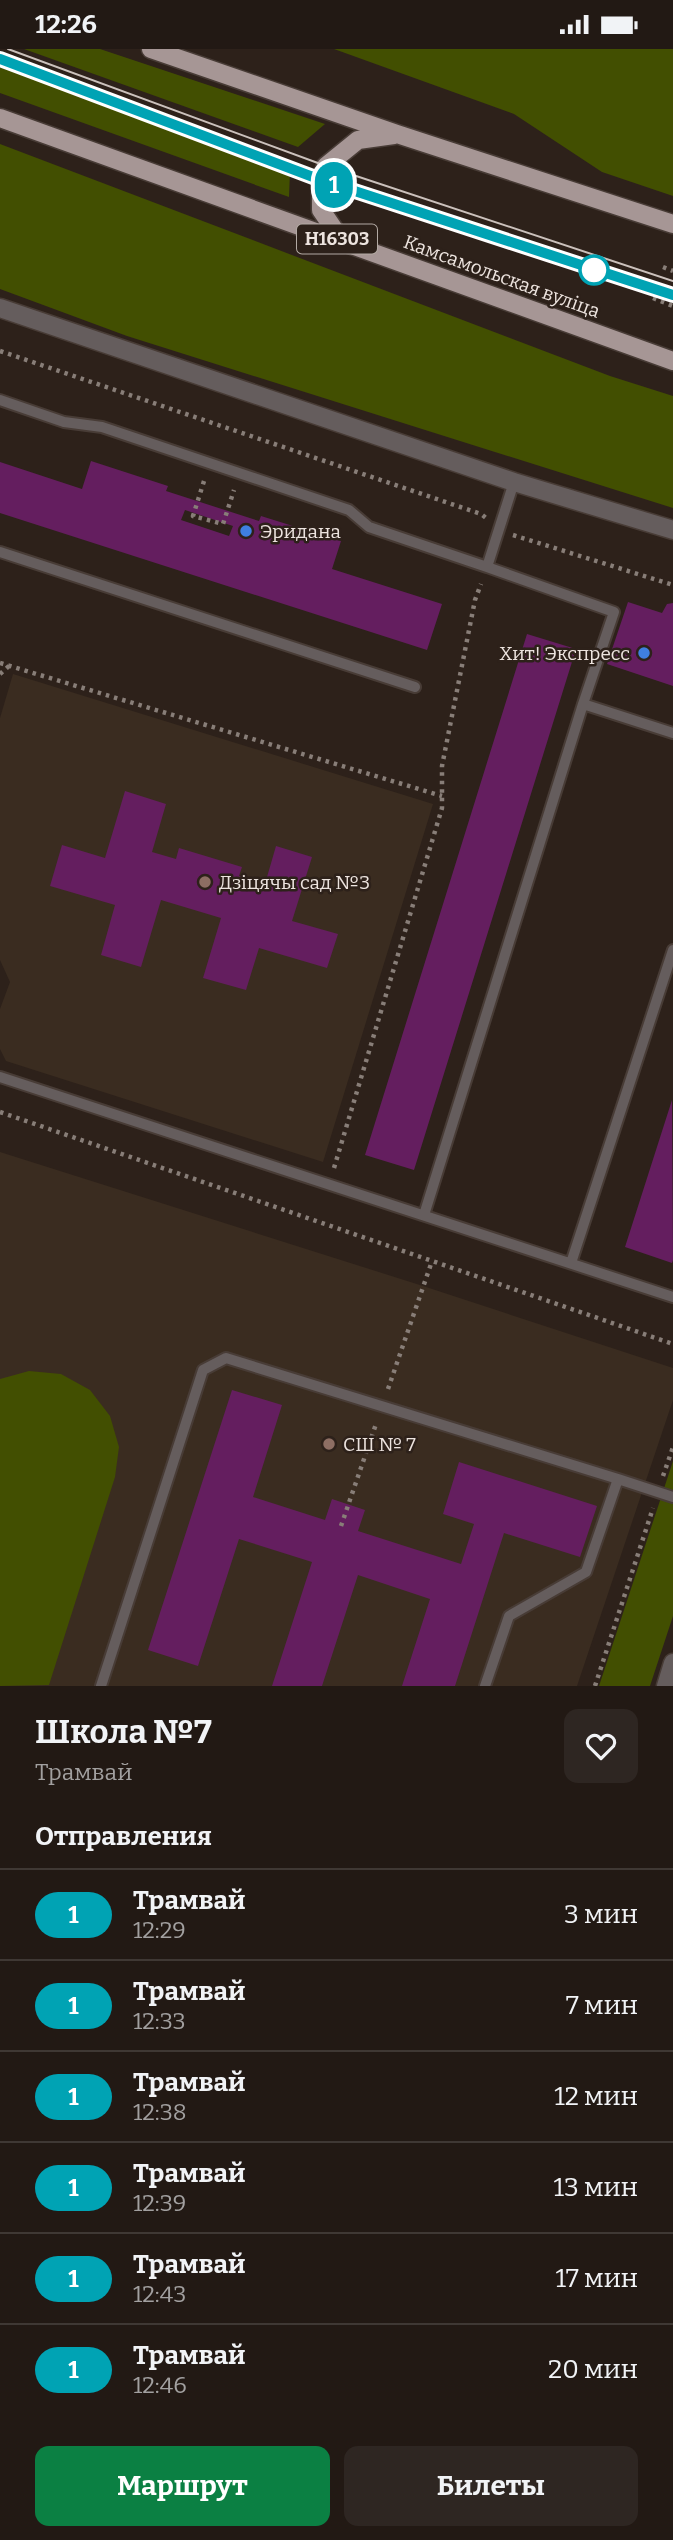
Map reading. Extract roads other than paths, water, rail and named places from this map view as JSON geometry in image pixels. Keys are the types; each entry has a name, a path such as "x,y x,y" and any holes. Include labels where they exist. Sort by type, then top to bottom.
{"main road":[{"path":"151,49 397,134 673,224"},
{"name":"Камсамольская вуліца","path":"0,118 673,361"},
{"path":"342,241 321,210 321,180 326,166 358,140 397,134"}],"street":[{"path":"0,307 514,482 673,530"},
{"path":"666,1686 673,1663"}],"lane":[{"path":"0,400 64,422 102,427 349,510 369,527 614,612 424,1215"},
{"path":"487,567 514,482"},
{"path":"0,552 415,687"},
{"path":"583,704 673,733"},
{"path":"571,1263 673,950"},
{"path":"0,1077 673,1297"},
{"path":"101,1686 203,1370 226,1358 673,1497"},
{"path":"485,1686 509,1615 586,1572 618,1479"}],"tram line":[{"path":"8,49 326,166 673,281"},
{"path":"0,59 321,180 673,295"},
{"name":"1","path":"0,59 321,180 673,295"}],"place":[{"name":"Эридана","path":"246,531"},
{"name":"Хит! Экспресс","path":"644,653"},
{"name":"Дзіцячы сад №3","path":"205,882"},
{"name":"СШ № 7","path":"329,1444"}]}
